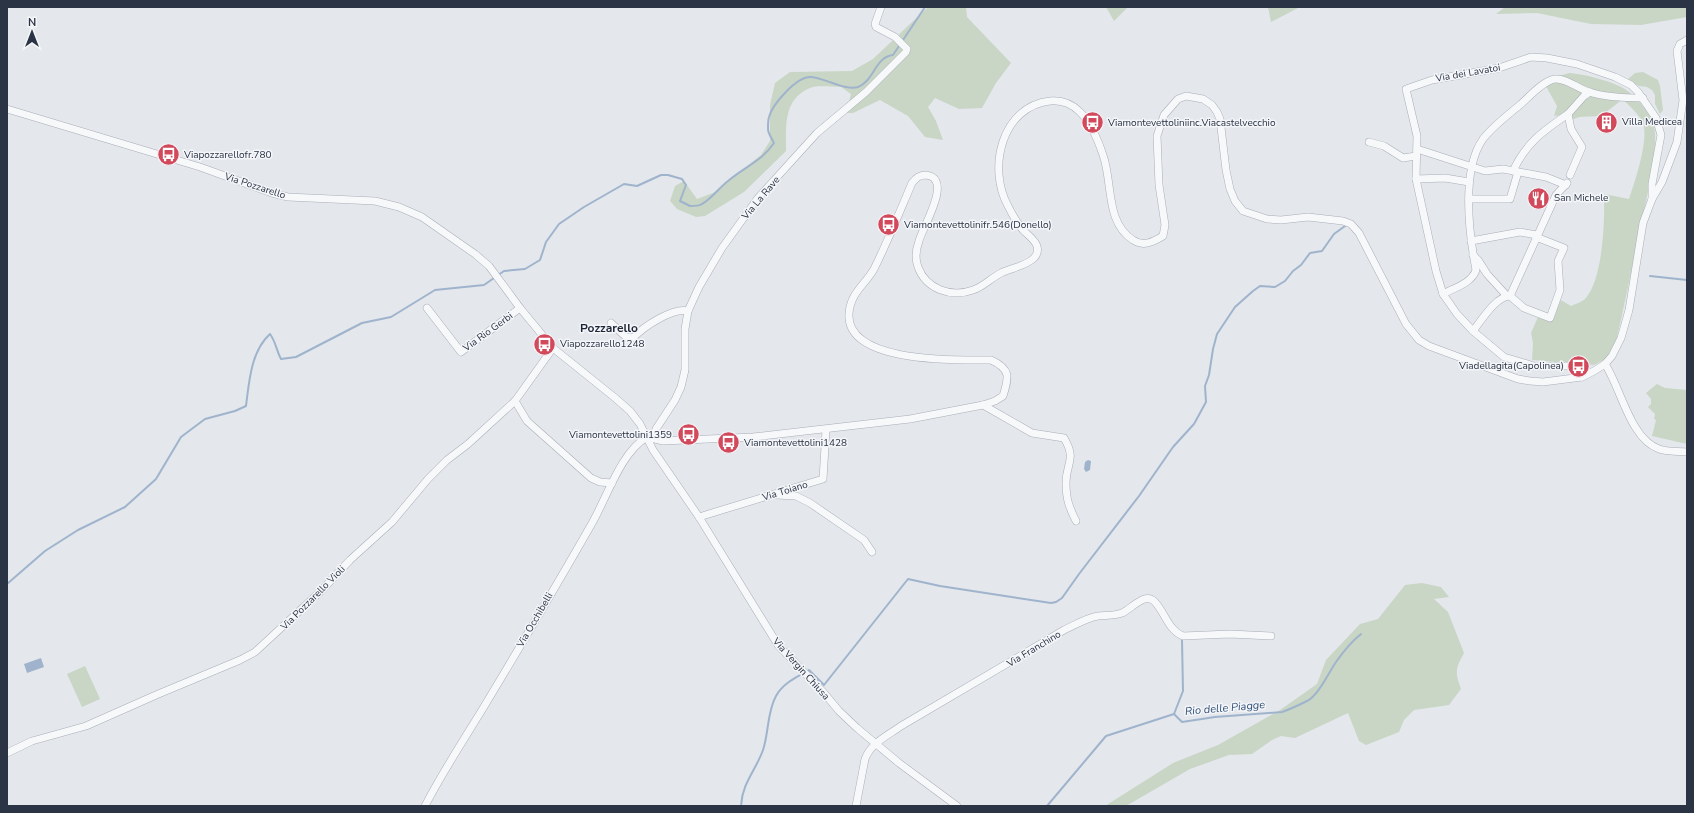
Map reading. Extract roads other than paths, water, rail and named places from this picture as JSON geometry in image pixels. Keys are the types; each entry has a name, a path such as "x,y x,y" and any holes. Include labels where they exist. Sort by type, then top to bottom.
{"street":[{"name":"Via La Rave","path":"650,437 675,400 681,387 685,370 685,329 688,312 699,286 722,248 758,198 817,133 883,77 906,52 905,47 876,27 875,24 881,7"},
{"path":"650,437 663,441 753,437 826,430 910,419 983,405 995,401 1003,396 1008,376 1005,369 999,364 991,360 934,358 883,351 857,338 850,325 849,314 852,300 858,288 873,270 912,183 919,176 927,175 931,177 938,187 936,202 919,239 916,253 918,266 924,278 934,288 946,292 973,290 1001,273 1029,262 1035,257 1037,250 1035,242 1023,230 1007,205 1003,195 999,178 998,161 1002,144 1009,128 1021,114 1039,102 1054,101 1068,104 1079,111 1096,136 1108,169 1114,215 1126,236 1136,242 1146,244 1154,242 1163,236 1164,211 1159,185 1157,136 1164,114 1178,99 1186,96 1203,99 1212,105 1220,119 1226,170 1230,189 1236,201 1243,210 1267,219 1281,220 1308,217 1351,224 1359,233 1406,324 1419,340 1443,352 1518,379 1543,382 1582,377 1605,364 1612,356 1621,338 1629,310 1643,223 1652,199 1662,182 1677,142 1682,100 1677,51 1680,44 1687,40"},
{"name":"Via dei Lavatoi","path":"1416,153 1417,136 1406,89 1432,80 1499,68 1531,57 1547,58 1577,64 1615,77 1631,85 1643,98"},
{"path":"1443,294 1472,279 1476,270 1469,230 1471,167 1478,149 1490,130 1544,84 1555,79 1566,81 1590,92 1643,98 1656,118 1662,135 1652,184 1652,199"},
{"path":"1470,199 1510,199 1520,156 1535,138 1568,114 1584,96 1590,92"},
{"name":"Via Pozzarello","path":"7,109 200,167 272,193 288,197 375,201 399,207 422,217 475,254 491,270 553,348"},
{"path":"1568,114 1571,129 1582,147 1570,176"},
{"path":"1369,142 1384,146 1403,158 1416,153 1485,171 1503,169 1546,177 1566,184 1556,194 1509,296 1497,302 1473,331"},
{"path":"1416,153 1416,179 1436,272 1443,294 1457,314 1473,331 1504,357 1534,366 1569,366 1582,377"},
{"path":"1416,179 1445,178 1470,182"},
{"path":"1471,241 1520,232 1538,234 1564,248 1558,261 1560,290 1550,318 1524,308 1509,296 1487,274 1473,255"},
{"name":"Via Rio Gerbi","path":"427,308 461,352 520,308"},
{"path":"611,323 630,339 648,324 681,310 688,312"},
{"name":"Via Pozzarello Violi","path":"7,753 32,741 86,726 240,660 255,652 316,596 350,560 392,522 428,479 447,460 468,444 515,401 553,348"},
{"name":"Via Vergin Chiusa","path":"553,348 600,384 630,411 650,437 653,450 699,517 778,645 824,693 839,711 876,743 956,806"},
{"path":"1605,364 1613,376 1632,421 1648,444 1660,450 1687,452"},
{"path":"515,401 528,421 591,478 600,482 612,483"},
{"path":"983,405 1032,433 1064,438 1072,457 1066,481 1068,504 1076,521"},
{"name":"Via Toiano","path":"699,517 823,479 826,430"},
{"name":"Via Occhibelli","path":"425,806 448,762 505,672 592,523 612,483 632,449 641,440 650,437"},
{"path":"773,494 796,496 810,503 864,540 872,552"},
{"name":"Via Franchino","path":"876,743 901,726 1064,630 1085,620 1099,616 1117,615 1145,598 1154,601 1176,633 1187,636 1230,634 1271,636"},
{"path":"856,806 865,760 868,752 876,743"}],"water":[{"path":"1088,460 1091,461 1090,470 1086,472 1084,469 1085,462"},
{"path":"41,658 44,667 27,673 24,664"}],"waterway":[{"path":"7,584 45,551 78,530 125,507 156,479 181,437 205,419 235,411 246,406 252,367 259,349 270,334 274,340 281,359 296,357 362,323 391,317 435,290 484,285 504,271 525,269 540,260 546,242 559,224 584,207 624,184 637,186 661,175 668,175 682,179 686,185 680,201 690,206 701,205 734,176 769,150 774,143 768,131 769,117 785,92 804,78 810,77 853,88 863,84 868,80 882,60 893,55 925,7"},
{"path":"741,806 744,790 763,750 771,709 779,691 782,687 809,670 824,685 908,579 940,586 1051,603 1062,598 1139,496 1173,447 1194,424 1206,402 1205,386 1209,375 1217,334 1235,307 1260,286 1275,287 1285,281 1293,271 1301,265 1310,253 1322,251 1334,234 1345,226"},
{"path":"1650,276 1687,280"},
{"name":"Rio delle Piagge","path":"1174,714 1182,722 1215,717 1282,712 1292,708 1307,701 1315,694 1341,655 1361,634"},
{"path":"1174,714 1183,691 1182,640"},
{"name":"Rio delle Piagge","path":"1047,806 1106,736 1174,714"}],"place":[{"name":"Villa Medicea","path":"1606,122"},
{"name":"Viamontevettoliniinc.Viacastelvecchio","path":"1092,123"},
{"name":"Viapozzarellofr.780","path":"169,155"},
{"name":"San Michele","path":"1538,198"},
{"name":"Viamontevettolinifr.546(Donello)","path":"889,225"},
{"name":"Viapozzarello1248","path":"545,344"},
{"name":"Viadellagita(Capolinea)","path":"1579,366"},
{"name":"Viamontevettolini1359","path":"688,435"},
{"name":"Viamontevettolini1428","path":"729,443"}],"district":[{"name":"Pozzarello","path":"609,328"}]}
